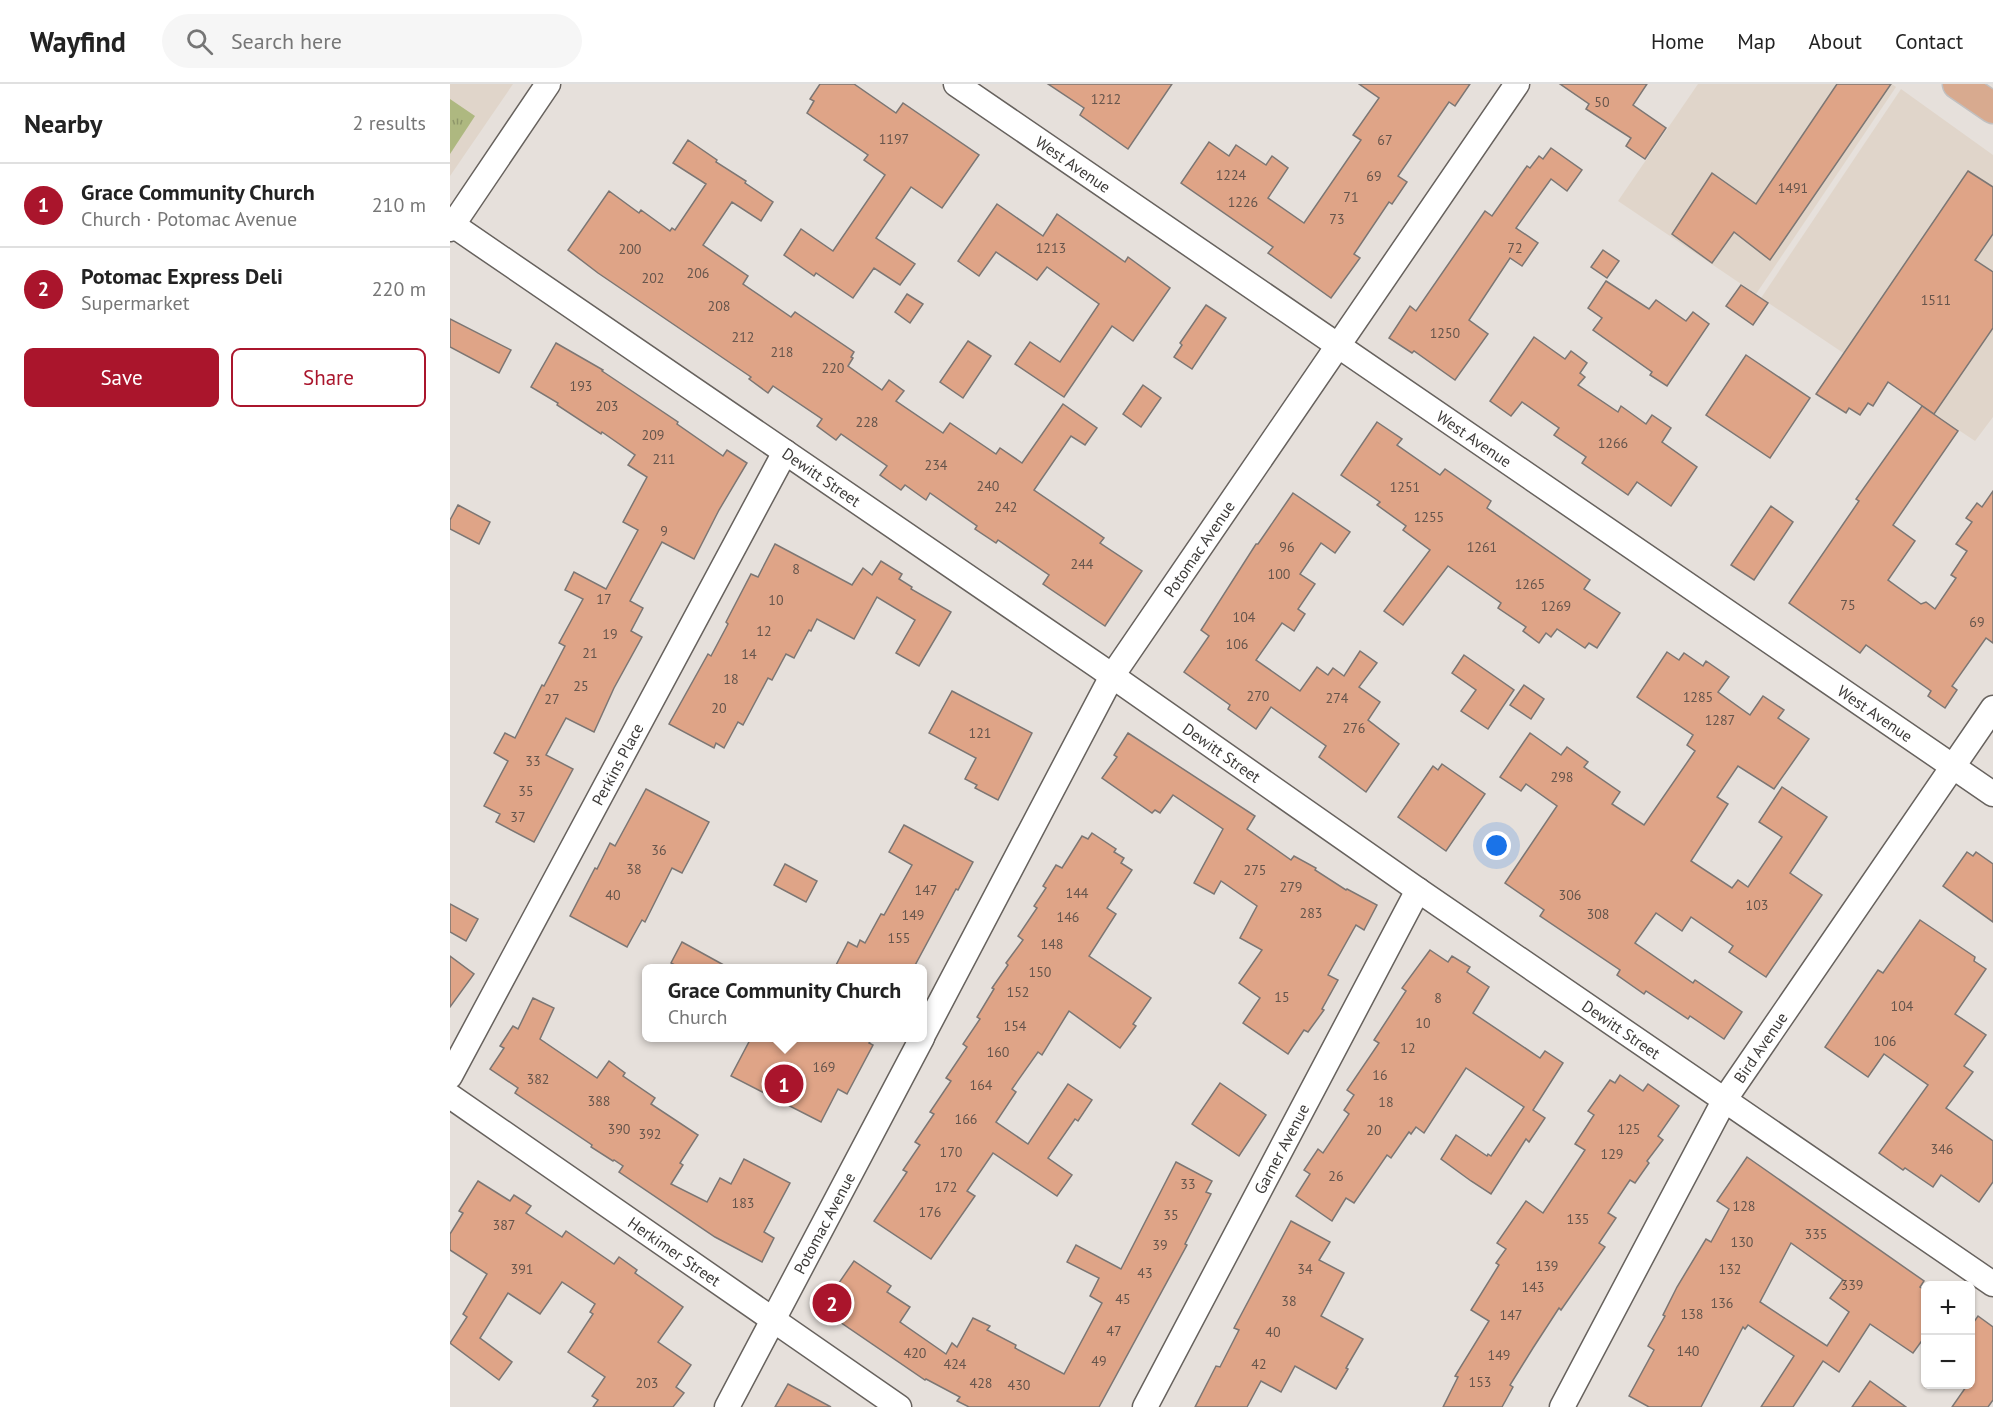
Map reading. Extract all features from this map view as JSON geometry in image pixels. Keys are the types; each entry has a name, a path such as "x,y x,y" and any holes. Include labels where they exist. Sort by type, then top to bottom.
{"main road":[{"path":"1958,84 1993,108"}],"street":[{"path":"451,226 548,84"},
{"name":"West Avenue","path":"956,84 1993,794"},
{"name":"Potomac Avenue","path":"927,1028 1112,676 1517,84"},
{"name":"Dewitt Street","path":"451,226 1112,676 1418,890 1993,1284"},
{"name":"Perkins Place","path":"450,1076 785,452"},
{"name":"Bird Avenue","path":"1562,1407 1725,1099 1993,708"},
{"name":"Garner Avenue","path":"1145,1407 1418,890"},
{"name":"Potomac Avenue","path":"727,1407 919,1042"},
{"name":"Herkimer Street","path":"450,1096 899,1407"}],"shaded area":[{"path":"450,84 513,84 450,176"},
{"path":"1698,84 1892,84 1896,87 1756,294 1618,201"},
{"path":"1901,89 1993,155 1993,417 1975,441 1761,298"}],"green space":[{"path":"450,99 475,116 450,154"}],"building":[{"path":"820,84 854,84 896,113 903,103 979,155 942,208 911,187 876,238 915,264 900,285 874,268 853,298 816,273 814,276 784,255 801,229 833,251 885,175 864,160 868,155 807,113 814,101 810,99"},
{"path":"1048,84 1172,84 1128,149 1080,115 1084,108"},
{"path":"1359,84 1470,84 1455,106 1449,102 1398,176 1407,182 1392,204 1389,202 1354,254 1360,258 1331,298 1268,253 1273,247 1181,183 1209,142 1229,156 1236,145 1266,165 1272,156 1288,168 1268,198 1304,223 1361,140 1353,135 1379,98"},
{"path":"1560,84 1647,84 1633,105 1666,128 1645,159 1626,146 1631,138 1586,109 1589,104"},
{"path":"1837,84 1891,84 1770,260 1734,232 1712,263 1672,234 1712,173 1756,204"},
{"path":"688,140 773,202 761,221 732,202 703,245 748,276 743,284 791,317 795,312 854,352 848,366 882,390 889,380 904,391 896,401 943,433 950,423 996,454 1000,448 1022,463 1063,404 1097,428 1085,445 1071,436 1034,490 1104,538 1100,543 1142,571 1105,626 1043,584 1049,575 998,540 996,543 975,529 977,526 930,493 926,500 905,485 901,490 880,475 887,466 841,434 836,440 817,426 822,419 773,386 768,393 749,379 751,377 568,250 609,191 639,213 641,210 670,231 672,228 675,230 706,184 673,163"},
{"path":"1551,148 1582,170 1567,191 1551,179 1516,228 1538,243 1522,266 1510,258 1469,320 1488,334 1455,380 1414,351 1412,353 1389,338 1410,306 1416,311 1485,211 1492,216 1527,166 1530,168 1539,156 1543,159"},
{"path":"1968,171 1993,187 1993,234 1975,260 1993,272 1993,328 1934,414 1888,382 1873,406 1868,403 1860,415 1849,408 1846,413 1816,394"},
{"path":"997,204 1043,236 1057,214 1125,262 1128,257 1170,288 1133,341 1112,326 1064,397 1015,364 1030,342 1060,362 1099,304 1047,267 1037,280 996,252 979,276 958,261"},
{"path":"1603,250 1619,261 1607,278 1591,267"},
{"path":"1606,281 1649,309 1656,300 1686,321 1693,312 1709,324 1667,386 1650,375 1652,372 1593,330 1602,318 1588,308"},
{"path":"1741,285 1768,303 1753,325 1726,306"},
{"path":"907,294 923,304 910,323 895,312"},
{"path":"1206,305 1226,318 1192,369 1174,357 1182,345 1180,343"},
{"path":"450,319 511,350 499,373 450,347"},
{"path":"1534,337 1565,359 1571,351 1587,363 1580,373 1585,377 1578,385 1618,412 1621,406 1646,424 1652,415 1671,428 1662,442 1697,467 1671,506 1637,482 1628,495 1582,463 1586,457 1554,435 1559,428 1522,402 1511,416 1490,401"},
{"path":"968,341 991,356 963,398 940,382"},
{"path":"556,343 603,370 723,456 727,450 747,463 694,559 662,542 630,601 643,608 631,631 642,637 614,688 594,732 566,718 546,755 573,769 534,842 496,822 500,814 484,806 508,761 494,753 505,733 515,738 565,646 559,643 583,599 565,590 574,572 606,589 638,530 623,522 647,477 628,465 635,455 531,387"},
{"path":"1746,355 1810,398 1770,458 1706,415"},
{"path":"1143,385 1161,398 1141,427 1123,414"},
{"path":"1922,406 1958,431 1893,525 1915,541 1888,580 1921,604 1926,602 1935,609 1956,578 1951,575 1967,551 1956,544 1972,522 1966,518 1977,503 1982,507 1993,491 1993,643 1986,638 1952,686 1957,690 1945,708 1928,696 1931,691 1866,645 1860,653 1789,603 1859,501 1856,499"},
{"path":"1377,422 1402,439 1397,445 1440,475 1445,469 1491,501 1487,508 1590,580 1584,589 1620,613 1597,648 1589,643 1585,648 1557,629 1551,637 1546,633 1539,643 1523,631 1526,627 1498,608 1501,603 1448,566 1403,625 1384,611 1430,550 1403,530 1406,526 1377,505 1380,502 1341,475"},
{"path":"1293,493 1350,532 1335,553 1321,543 1300,574 1315,584 1298,609 1305,614 1294,631 1282,623 1256,660 1300,691 1317,667 1328,675 1333,668 1344,676 1360,651 1377,663 1359,687 1380,702 1368,720 1399,744 1366,792 1319,757 1326,746 1271,707 1256,729 1228,709 1230,705 1184,672 1209,636 1201,630 1256,544"},
{"path":"458,505 490,522 479,544 450,529 450,520"},
{"path":"1771,506 1793,522 1754,580 1731,565"},
{"path":"775,544 852,585 863,568 872,575 881,561 902,574 899,579 912,587 911,589 951,612 919,666 896,653 915,620 877,597 854,639 817,619 794,658 786,654 772,680 768,678 743,725 738,722 724,748 716,743 714,748 669,724 708,654 711,656 751,574 758,577"},
{"path":"1667,652 1679,660 1684,653 1703,666 1706,661 1729,677 1718,692 1750,715 1763,696 1784,710 1778,718 1809,739 1774,789 1738,766 1717,797 1728,804 1691,861 1732,888 1738,880 1748,887 1782,837 1759,822 1782,787 1827,817 1790,873 1822,895 1766,977 1729,952 1733,946 1691,917 1682,931 1656,913 1635,943 1693,983 1695,980 1742,1012 1724,1039 1690,1016 1688,1019 1646,991 1644,994 1617,975 1620,970 1540,916 1544,910 1505,883 1557,806 1526,784 1521,791 1500,777 1530,733 1561,755 1567,747 1588,762 1584,767 1620,792 1612,804 1644,825 1695,751 1687,745 1693,735 1637,697"},
{"path":"1464,655 1514,690 1488,729 1461,711 1476,690 1452,673"},
{"path":"1524,685 1544,699 1531,719 1510,705"},
{"path":"952,691 1032,733 998,800 975,788 977,785 965,779 976,758 929,733"},
{"path":"1128,733 1255,816 1247,829 1291,860 1294,856 1316,868 1315,870 1346,890 1377,905 1364,930 1356,925 1328,975 1338,980 1322,1009 1324,1010 1308,1032 1304,1030 1288,1054 1243,1023 1260,998 1239,983 1262,950 1240,938 1257,906 1221,881 1214,894 1194,883 1223,829 1173,795 1160,813 1155,810 1152,813 1102,778 1117,757 1114,755"},
{"path":"1442,764 1485,794 1446,851 1398,817 1433,766 1438,770"},
{"path":"646,789 709,822 682,873 672,868 645,922 642,920 627,947 570,916 595,868 597,869 610,843 615,846"},
{"path":"904,825 973,862 916,964 837,964 848,942 857,947 860,940 865,943 881,914 884,915 912,865 889,852"},
{"path":"1092,833 1116,849 1114,852 1124,858 1121,863 1132,870 1107,908 1116,914 1089,956 1151,998 1133,1024 1136,1026 1120,1048 1069,1011 1042,1055 1038,1052 1012,1089 1016,1092 996,1122 1028,1144 1068,1084 1092,1100 1078,1121 1075,1119 1048,1158 1072,1175 1057,1196 993,1153 967,1191 975,1196 931,1259 874,1221 907,1172 903,1170 920,1145 915,1142 934,1114 930,1112 951,1081 946,1078 967,1047 963,1044 980,1019 977,1017 994,989 992,988 1008,965 1006,963 1023,940 1018,936 1037,908 1034,906 1046,888 1043,886 1056,865 1062,868 1082,836 1088,839"},
{"path":"1967,852 1973,856 1976,852 1993,864 1993,922 1943,886"},
{"path":"785,864 817,881 806,902 774,885"},
{"path":"450,904 478,919 466,941 450,932"},
{"path":"1920,920 1975,957 1974,961 1986,969 1955,1014 1986,1035 1964,1066 1973,1072 1946,1108 1993,1141 1993,1182 1979,1202 1941,1175 1933,1187 1879,1153 1928,1085 1884,1054 1868,1077 1825,1047 1878,970 1883,973"},
{"path":"682,942 722,964 673,964 671,963"},
{"path":"1430,950 1448,962 1452,956 1470,967 1467,972 1489,987 1473,1013 1540,1058 1545,1051 1563,1063 1533,1110 1545,1118 1529,1142 1526,1139 1491,1194 1441,1159 1456,1135 1487,1156 1488,1154 1491,1156 1524,1107 1466,1068 1424,1133 1416,1127 1411,1134 1409,1132 1391,1158 1387,1155 1354,1203 1346,1198 1332,1221 1296,1196 1310,1174 1304,1170 1318,1149 1323,1153 1349,1114 1344,1110 1354,1095 1347,1090 1379,1043 1374,1040 1406,991 1402,988"},
{"path":"450,956 474,974 450,1007"},
{"path":"533,998 554,1008 540,1039 597,1078 609,1061 625,1073 623,1076 655,1098 651,1104 698,1135 680,1163 683,1165 671,1184 707,1202 720,1178 731,1184 744,1159 790,1183 764,1232 774,1238 762,1262 715,1237 619,1172 623,1166 591,1147 592,1145 515,1093 518,1088 490,1069 504,1048 500,1046 513,1026 518,1029"},
{"path":"749,1042 870,1042 873,1045 847,1094 838,1089 821,1122 731,1076"},
{"path":"1620,1075 1643,1091 1648,1084 1679,1106 1658,1136 1663,1140 1647,1161 1649,1163 1635,1183 1630,1180 1608,1213 1616,1218 1599,1243 1605,1247 1561,1310 1559,1308 1533,1348 1510,1385 1513,1387 1502,1407 1443,1407 1458,1377 1455,1376 1489,1321 1471,1310 1499,1265 1496,1263 1506,1249 1497,1243 1526,1201 1543,1213 1585,1150 1575,1144 1594,1115 1588,1111 1610,1080 1615,1083"},
{"path":"1220,1083 1266,1115 1239,1156 1192,1124"},
{"path":"1747,1157 1924,1281 1921,1281 1920,1287 1921,1342 1913,1353 1870,1324 1839,1372 1823,1361 1793,1407 1761,1407 1794,1356 1748,1325 1745,1329 1743,1327 1701,1407 1649,1407 1629,1396 1654,1350 1648,1346 1665,1316 1663,1315 1677,1287 1706,1239 1711,1242 1729,1209 1717,1201","holes":["1791,1243 1843,1280 1830,1298 1849,1312 1827,1346 1760,1302"]},
{"path":"1176,1162 1212,1181 1206,1192 1211,1194 1185,1244 1187,1245 1099,1407 969,1407 957,1401 960,1397 925,1380 821,1309 854,1261 891,1286 887,1292 910,1307 900,1322 946,1354 952,1343 957,1347 973,1318 990,1326 987,1330 1016,1345 1015,1348 1064,1374 1102,1303 1090,1296 1099,1278 1067,1262 1076,1245 1121,1269"},
{"path":"478,1181 510,1201 514,1195 531,1206 526,1213 562,1237 566,1231 614,1264 619,1257 637,1270 635,1273 683,1307 658,1342 691,1365 676,1387 684,1393 673,1407 593,1407 598,1400 592,1396 605,1377 568,1352 593,1314 590,1312 595,1304 562,1282 540,1314 508,1293 480,1338 512,1362 499,1380 450,1343 467,1317 463,1314 487,1274 450,1250 450,1234 463,1213 459,1211"},
{"path":"1291,1221 1330,1242 1319,1260 1344,1273 1321,1316 1363,1339 1346,1368 1348,1369 1336,1389 1295,1366 1281,1392 1261,1381 1247,1407 1195,1407 1216,1366 1220,1367 1239,1330 1234,1328"},
{"path":"1978,1316 1993,1327 1993,1400 1988,1407 1952,1407 1965,1389 1975,1389 1975,1320"},
{"path":"1870,1381 1906,1407 1852,1407"},
{"path":"788,1384 831,1407 775,1407"}],"place":[{"name":"Grace Community Church","path":"784,1084"},
{"name":"Potomac Express Deli","path":"832,1303"}]}
